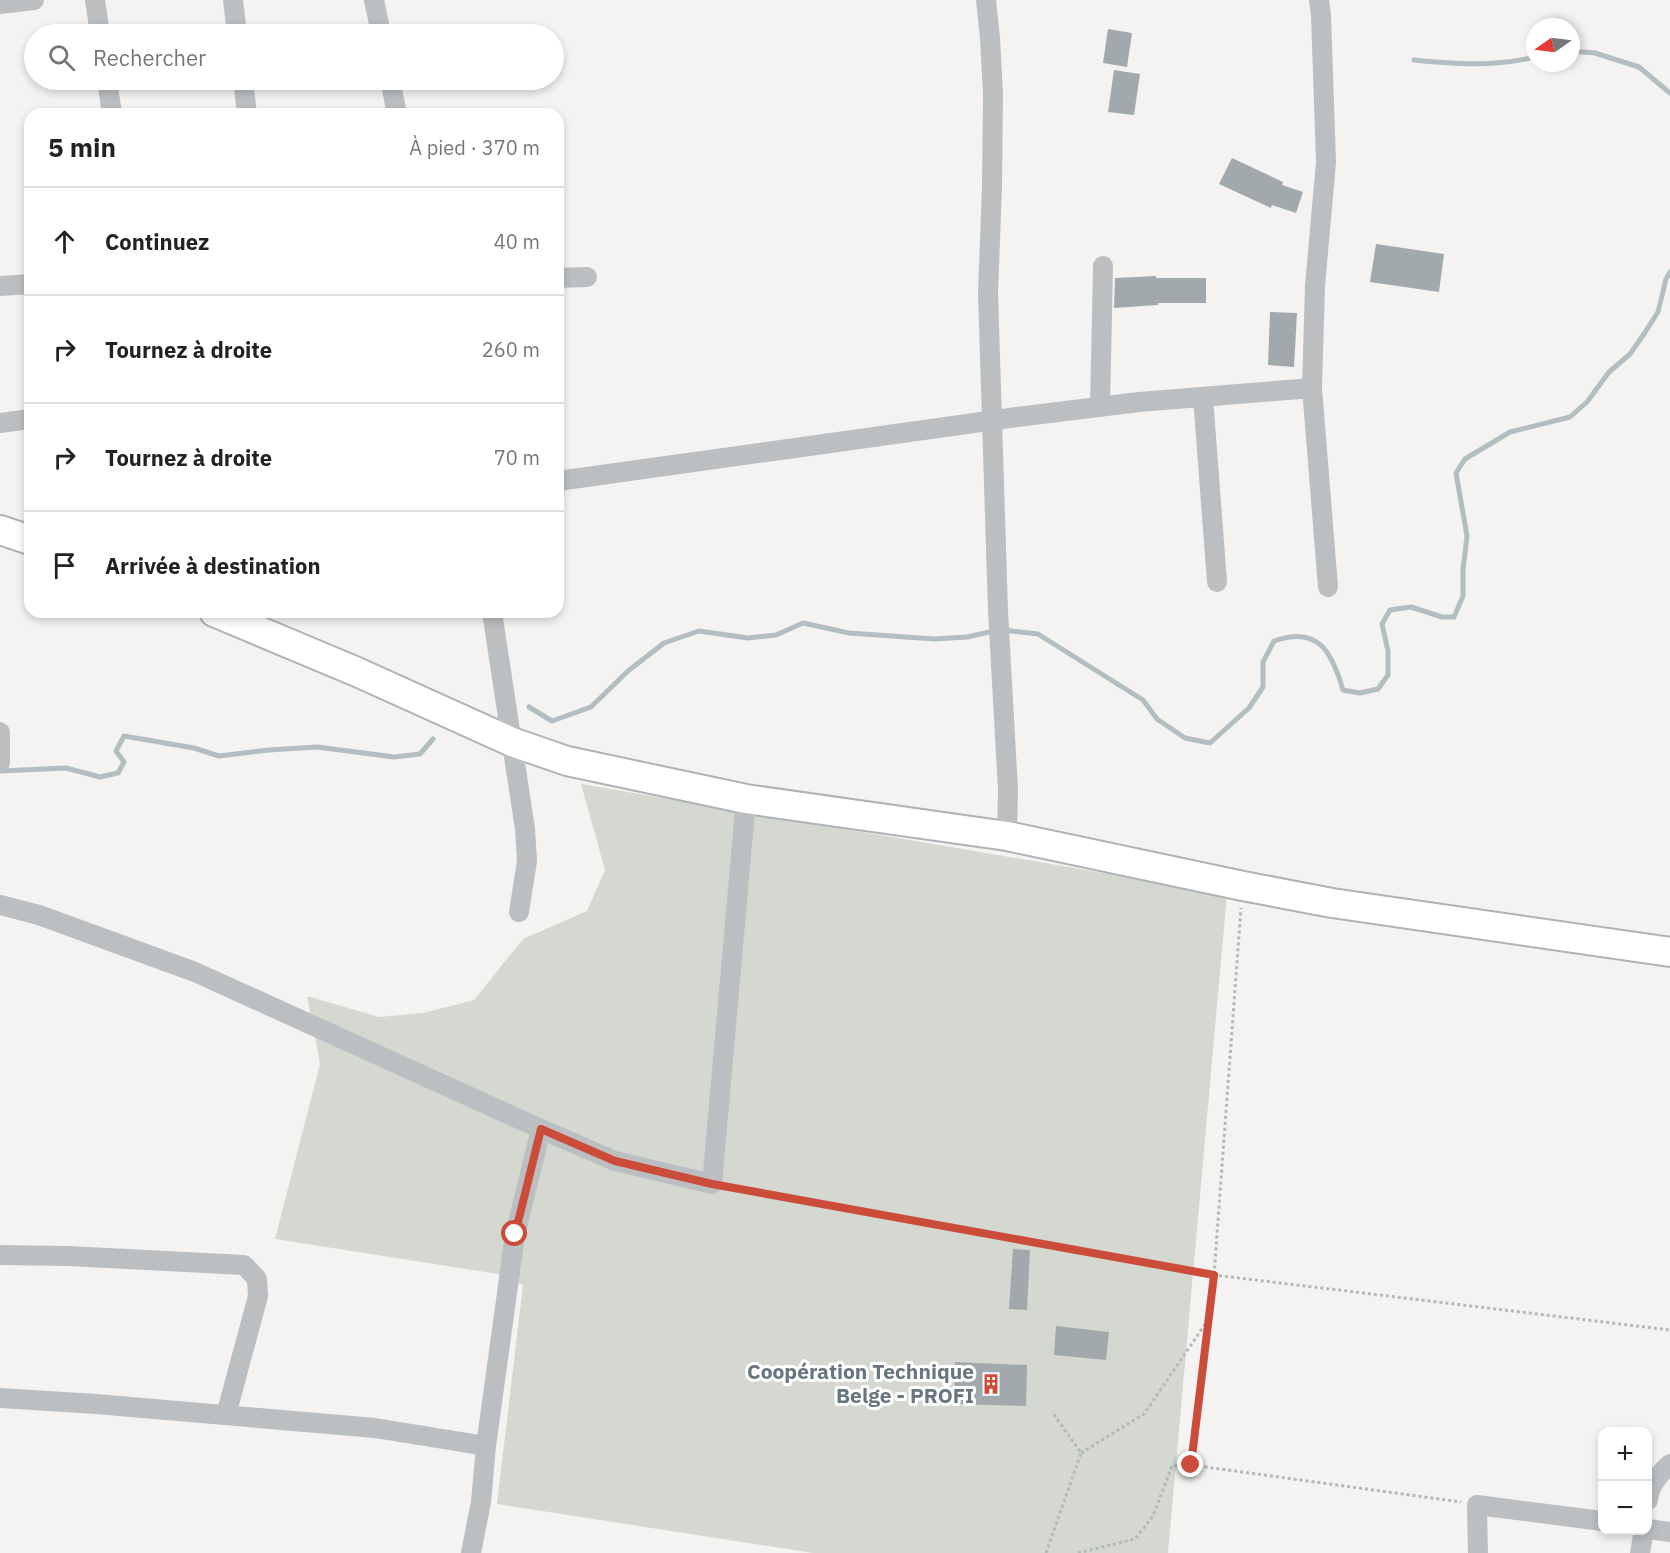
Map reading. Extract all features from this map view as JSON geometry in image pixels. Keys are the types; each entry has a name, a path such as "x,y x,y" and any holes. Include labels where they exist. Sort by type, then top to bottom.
{"street":[{"path":"0,4 34,0"},
{"path":"95,0 99,24"},
{"path":"233,0 236,24"},
{"path":"374,0 379,24"},
{"path":"986,0 993,94 988,293 998,611 1008,790 1007,836"},
{"path":"1319,0 1326,162 1315,286 1312,388 1328,587"},
{"path":"108,90 111,108"},
{"path":"244,90 246,108"},
{"path":"392,90 396,108"},
{"path":"1100,406 1103,266"},
{"path":"564,278 587,278"},
{"path":"0,286 24,284"},
{"path":"564,480 1100,406 1312,388"},
{"path":"1203,397 1217,582"},
{"path":"0,423 24,420"},
{"path":"0,530 24,538"},
{"path":"228,618 357,672 512,742 567,761 746,799 1007,836 1332,903 1670,952"},
{"path":"493,618 525,829 527,861 519,912"},
{"path":"0,732 0,763"},
{"path":"0,905 39,915 195,972 615,1161 712,1184 746,799"},
{"path":"471,1553 481,1502 486,1446 515,1234 541,1129"},
{"path":"0,1255 244,1265 257,1279 258,1296 226,1415"},
{"path":"0,1398 375,1428 486,1446"},
{"path":"1652,1486 1670,1464"},
{"path":"1478,1553 1477,1504 1598,1520"},
{"path":"1652,1530 1670,1532"},
{"path":"1640,1553 1645,1535"}],"path":[{"path":"1191,1465 1214,1275 1243,886"},
{"path":"712,1184 1214,1275 1670,1330"},
{"path":"1047,1553 1081,1453 1144,1414 1209,1319"},
{"path":"1052,1412 1081,1453"},
{"path":"1078,1553 1135,1539 1153,1516 1172,1466 1191,1465 1477,1504"}],"shaded area":[{"path":"581,784 1227,894 1168,1553 813,1553 497,1504 523,1285 498,1274 275,1239 320,1064 307,996 379,1017 423,1013 474,1000 523,939 587,911 605,870"}],"building":[{"path":"1108,29 1132,33 1127,67 1103,63"},
{"path":"1114,70 1140,74 1134,115 1108,112"},
{"path":"1232,158 1283,182 1282,185 1303,192 1296,213 1272,205 1271,208 1219,184"},
{"path":"1376,244 1444,254 1439,292 1370,282"},
{"path":"1156,276 1156,278 1206,278 1206,303 1158,303 1158,305 1114,308 1115,278"},
{"path":"1270,312 1297,313 1294,367 1268,365"},
{"path":"1013,1249 1030,1250 1027,1310 1009,1309"},
{"path":"1056,1326 1109,1332 1106,1360 1054,1355"},
{"name":"Coopération Technique Belge - PROFI","path":"955,1362 1027,1365 1026,1406 954,1404"}],"waterway":[{"path":"1580,52 1595,53 1639,67 1670,93"},
{"path":"1414,60 1490,63 1526,59"},
{"path":"1003,630 1038,634 1143,700 1157,719 1185,738 1210,743 1249,708 1263,687 1263,662 1274,641 1289,637 1312,639 1328,654 1343,690 1360,693 1378,689 1388,675 1388,651 1382,624 1390,610 1411,607 1442,617 1454,617 1463,596 1467,536 1456,473 1465,459 1510,432 1570,417 1587,402 1609,372 1630,354 1644,334 1658,312 1666,279 1670,272"},
{"path":"529,707 552,721 591,707 628,671 664,643 699,631 748,638 776,635 803,623 849,633 934,639 967,637 994,631"},
{"path":"0,771 66,768 100,777 118,773 124,762 116,751 124,736 194,748 219,756 317,747 394,757 420,754 433,739"}],"place":[{"name":"Coopération Technique Belge - PROFI","path":"991,1384"}],"route":[{"path":"515,1234 541,1129 615,1161 712,1184 1214,1275 1191,1465"}]}
